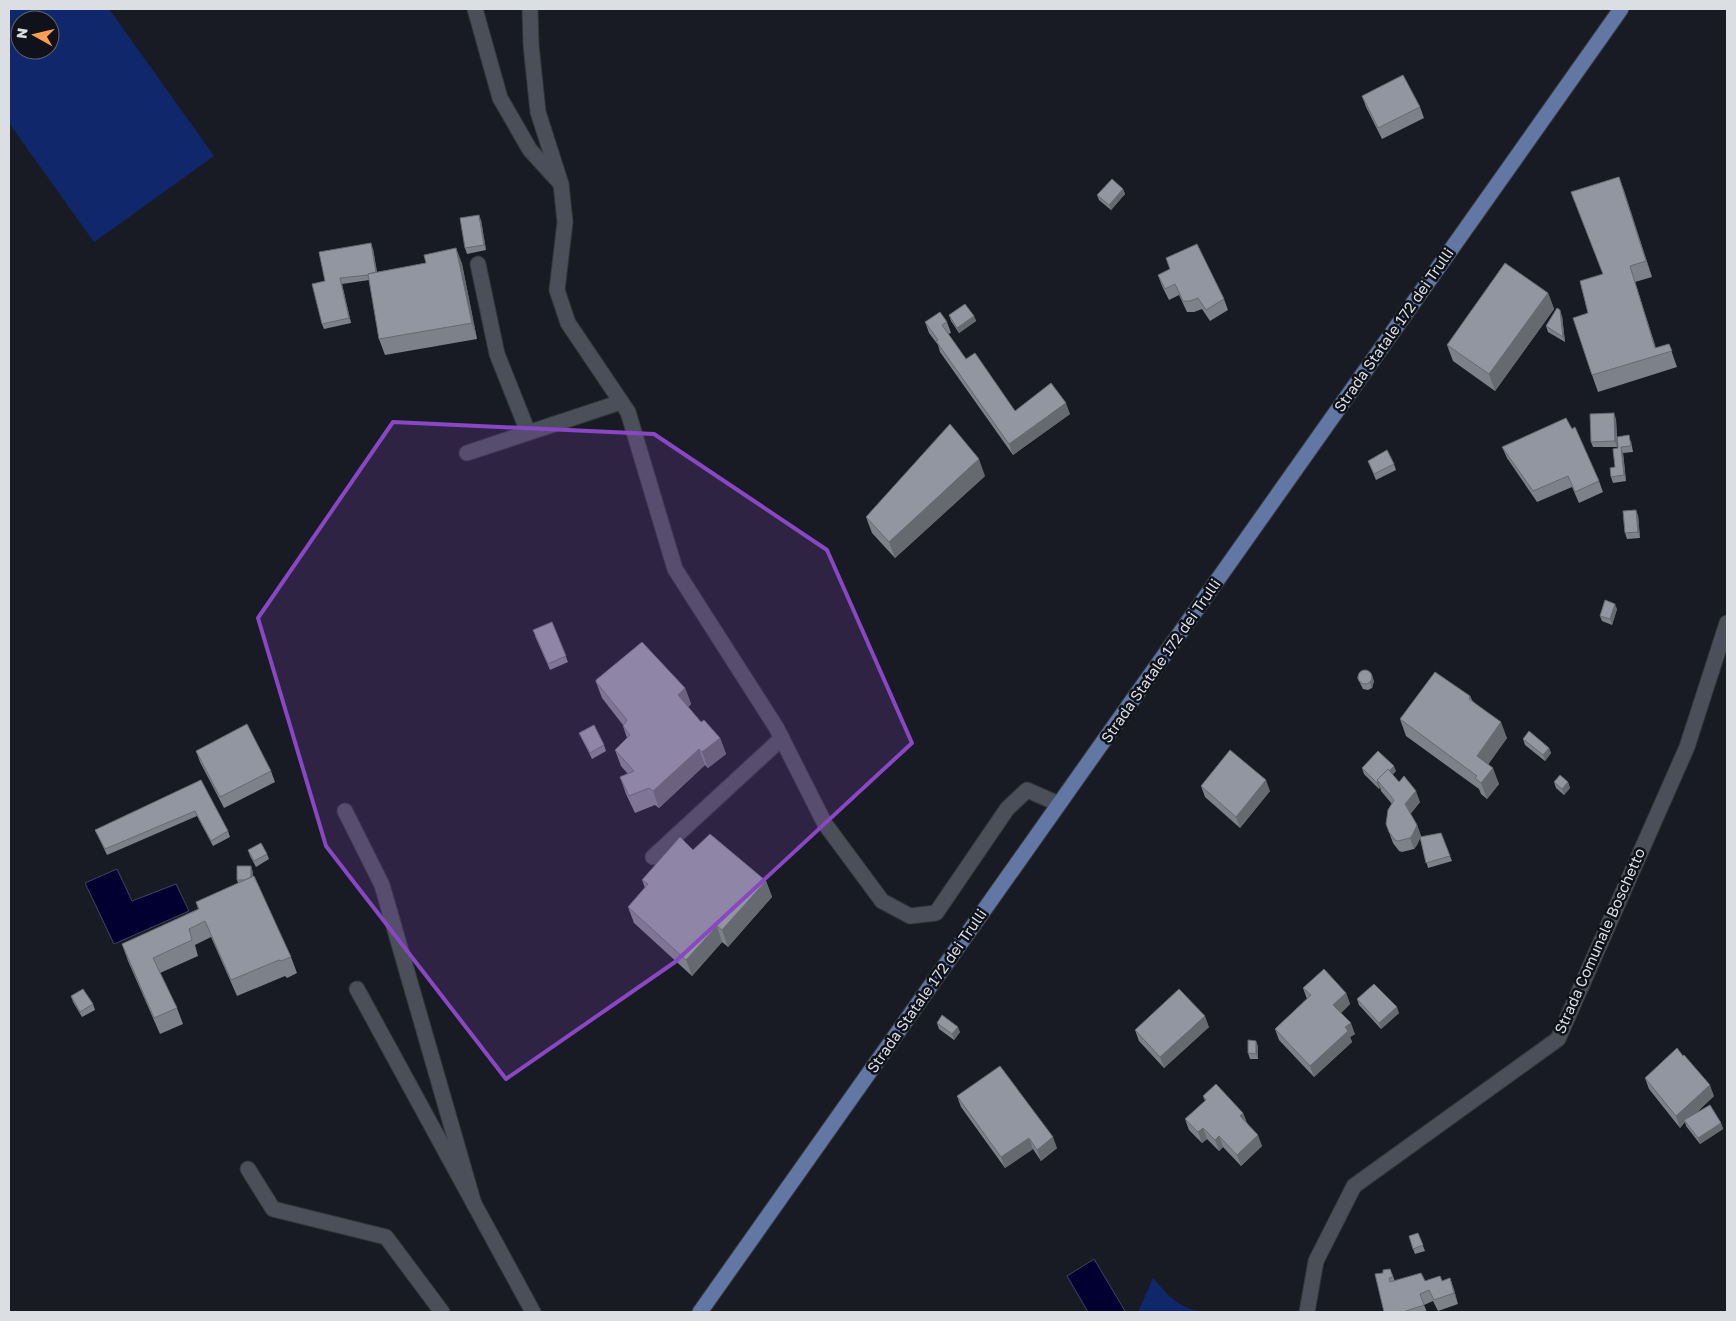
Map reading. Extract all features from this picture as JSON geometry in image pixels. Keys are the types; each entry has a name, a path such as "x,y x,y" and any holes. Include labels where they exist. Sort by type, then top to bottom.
{"main road":[{"name":"Strada Statale 172 dei Trulli","path":"700,1312 1621,9"}],"street":[{"path":"475,9 500,98 530,150 561,184"},
{"path":"530,9 531,45 538,112 561,184 565,222 557,290 568,323 628,412 676,569 782,738 825,824 882,901 910,916 936,913 1007,808 1027,790 1059,804"},
{"path":"478,264 497,354 528,432"},
{"path":"467,453 621,402"},
{"name":"Strada Comunale Boschetto","path":"1307,1312 1316,1261 1354,1186 1558,1039 1687,747 1727,623"},
{"path":"653,857 782,738"},
{"path":"345,811 382,885 474,1204"},
{"path":"357,989 532,1312"},
{"path":"248,1169 273,1209 386,1237 442,1312"}],"highlighted area":[{"path":"393,422 654,434 827,550 912,743 675,962 506,1079 326,846 258,618"}],"shaded area":[{"path":"109,9 214,156 94,242 9,123 9,10"},
{"path":"117,869 132,901 176,884 189,911 114,944 85,883"},
{"path":"1094,1259 1125,1311 1088,1312 1067,1276"},
{"path":"1153,1278 1182,1305 1189,1309 1206,1312 1138,1312"}],"building":[{"path":"1403,75 1420,107 1378,128 1362,96"},
{"path":"1619,177 1646,261 1630,266 1655,348 1669,344 1672,351 1592,375 1573,318 1588,313 1580,281 1603,274 1571,192"},
{"path":"1112,179 1123,189 1109,205 1097,195"},
{"path":"479,215 484,245 465,248 460,218"},
{"path":"371,243 376,272 368,275 340,278 349,318 322,324 312,284 325,281 319,252"},
{"path":"1197,244 1224,299 1206,310 1198,298 1183,301 1175,284 1165,289 1158,275 1170,269 1166,258"},
{"path":"456,248 472,323 379,339 368,274 426,263 424,255"},
{"path":"1505,263 1548,293 1489,374 1447,345"},
{"path":"965,304 974,316 957,328 949,315"},
{"path":"1557,308 1560,310 1563,337 1546,326"},
{"path":"940,312 947,322 942,325 966,359 975,353 1015,411 1051,383 1066,403 1009,444 936,341 938,340 925,322"},
{"path":"1614,413 1615,441 1591,442 1590,414"},
{"path":"1566,418 1572,429 1575,427 1599,481 1575,492 1568,476 1533,491 1502,447"},
{"path":"950,424 979,459 889,542 866,517"},
{"path":"1629,435 1631,446 1621,447 1624,475 1611,477 1610,468 1615,467 1613,449 1618,448 1617,437"},
{"path":"1387,450 1394,464 1374,474 1368,461"},
{"path":"1636,510 1638,532 1625,533 1623,511"},
{"path":"1605,600 1615,604 1610,619 1600,616"},
{"path":"552,622 566,656 548,664 533,630"},
{"path":"642,642 685,688 678,695 701,722 704,720 720,738 702,752 699,749 653,791 649,788 629,796 620,777 634,771 615,750 630,735 623,726 627,720 596,680"},
{"path":"1362,670 1368,670 1372,677 1368,684 1362,684 1358,680 1358,674"},
{"path":"1435,672 1470,696 1469,699 1501,722 1477,756 1493,768 1481,783 1475,778 1477,776 1400,719"},
{"path":"247,724 271,771 220,797 196,751"},
{"path":"594,725 604,745 590,753 579,733"},
{"path":"1529,731 1549,748 1543,755 1523,739"},
{"path":"1230,750 1266,780 1236,817 1201,786"},
{"path":"1378,751 1394,766 1377,780 1377,783 1362,768"},
{"path":"1388,769 1399,782 1404,776 1416,791 1405,804 1417,825 1410,838 1398,841 1389,832 1386,824 1388,810 1394,800 1377,780"},
{"path":"1560,775 1568,782 1562,789 1554,782"},
{"path":"201,780 228,831 211,841 195,811 105,849 95,830"},
{"path":"1441,833 1450,856 1426,863 1420,837"},
{"path":"710,834 766,881 722,930 717,926 686,960 628,907 648,884 642,880 680,837 693,850"},
{"path":"261,843 267,854 254,861 248,850"},
{"path":"237,866 251,866 251,877 245,880 237,880"},
{"path":"254,876 291,957 231,980 205,921 189,929 192,940 153,958 177,1008 154,1018 122,944 199,909 196,902"},
{"path":"1324,969 1346,993 1333,1005 1351,1023 1345,1027 1348,1031 1310,1066 1275,1029 1311,995 1303,988"},
{"path":"1374,984 1397,1007 1379,1023 1357,999"},
{"path":"83,989 93,1004 80,1012 71,996"},
{"path":"1179,989 1205,1016 1160,1057 1135,1030"},
{"path":"942,1015 958,1027 952,1034 937,1023"},
{"path":"1248,1040 1256,1041 1256,1054 1248,1053"},
{"path":"1677,1048 1710,1085 1676,1116 1645,1078"},
{"path":"1000,1066 1053,1137 1037,1150 1029,1138 1001,1157 957,1096"},
{"path":"1216,1084 1243,1113 1240,1116 1258,1135 1237,1155 1219,1136 1215,1140 1203,1128 1198,1132 1185,1119 1206,1100 1203,1096"},
{"path":"1710,1105 1721,1123 1698,1138 1684,1120"},
{"path":"1418,1233 1423,1245 1413,1249 1409,1236"},
{"path":"1390,1269 1393,1277 1389,1278 1390,1282 1421,1273 1425,1281 1440,1276 1442,1281 1450,1278 1454,1293 1434,1300 1429,1290 1420,1294 1424,1305 1403,1312 1384,1312 1375,1274 1383,1273 1383,1270"}]}
